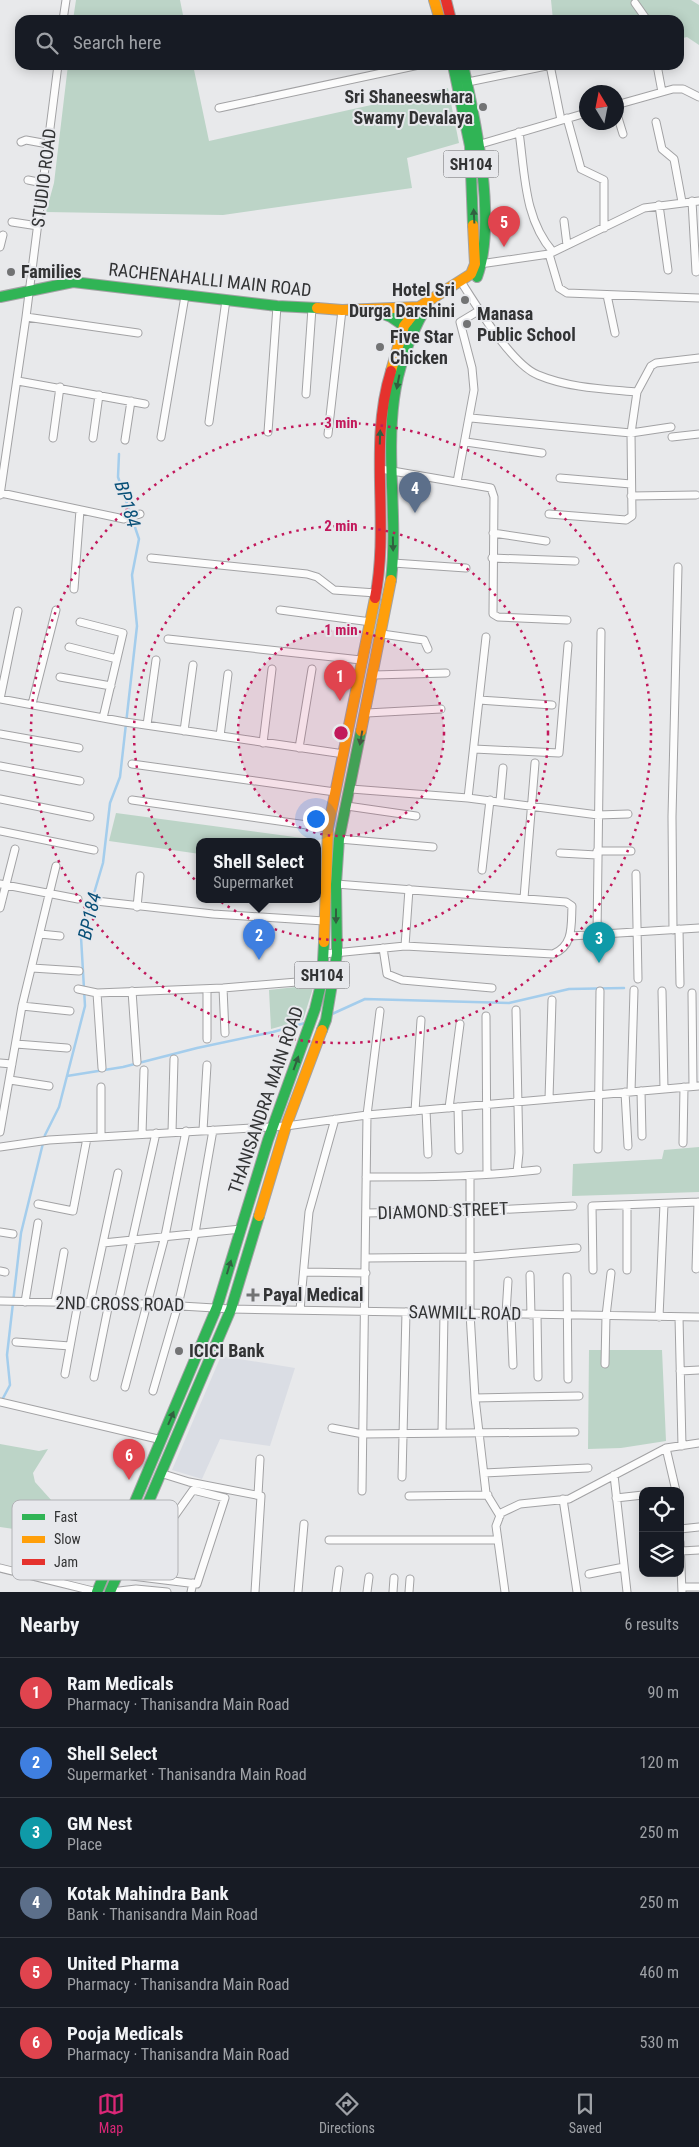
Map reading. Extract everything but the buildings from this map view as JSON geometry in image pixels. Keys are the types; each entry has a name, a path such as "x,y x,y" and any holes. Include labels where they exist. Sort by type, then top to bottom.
{"main road":[{"path":"434,0 438,15"},
{"path":"446,0 450,15"},
{"name":"SH104","path":"454,70 475,145"},
{"name":"SH104","path":"464,70 468,82 475,145 479,264"},
{"path":"422,308 462,283 477,277 479,264"},
{"name":"RACHENAHALLI MAIN ROAD","path":"0,297 73,282 277,306 342,310 422,308"},
{"name":"THANISANDRA MAIN ROAD","path":"136,1500 217,1307 273,1126 309,1027 322,980 328,828 376,593 381,540 380,469 382,413 388,379 409,329 422,308"},
{"path":"369,309 391,317 409,329"},
{"name":"THANISANDRA MAIN ROAD","path":"149,1500 232,1308 286,1126 326,1020 336,954 336,884 339,839 367,713 393,563 391,440 394,398 409,329"},
{"name":"THANISANDRA MAIN ROAD","path":"97,1592 102,1580"},
{"name":"THANISANDRA MAIN ROAD","path":"111,1592 116,1580"}],"street":[{"path":"64,15 66,0"},
{"path":"635,3 643,15"},
{"name":"STUDIO ROAD","path":"0,494 18,380 57,70"},
{"path":"219,108 396,70"},
{"path":"468,82 526,70"},
{"path":"551,70 564,119 581,169 604,180 604,228"},
{"path":"658,70 662,92"},
{"path":"624,103 662,92 683,89 699,97"},
{"path":"475,145 579,115"},
{"path":"656,122 662,149 674,158 682,202"},
{"path":"622,130 623,134"},
{"path":"519,132 530,213 551,253 560,288 563,292 699,298"},
{"path":"21,142 26,140 48,144"},
{"path":"28,180 43,183"},
{"path":"479,264 551,253 644,208 695,201 696,272"},
{"path":"659,205 668,270"},
{"path":"564,220 567,245"},
{"path":"12,222 38,226"},
{"path":"0,247 3,236"},
{"path":"462,283 512,355 536,375 572,386 637,392"},
{"path":"608,294 615,333"},
{"path":"161,437 184,296"},
{"path":"209,422 226,300"},
{"path":"268,432 277,306"},
{"path":"306,394 312,308"},
{"path":"328,434 342,310"},
{"path":"457,482 466,442 474,390 472,368 460,322 480,310"},
{"path":"26,317 138,332"},
{"path":"549,514 626,520 632,516 631,433 637,392 651,366 656,363 699,358"},
{"path":"18,380 145,404"},
{"path":"53,438 60,387"},
{"path":"93,438 99,395"},
{"path":"125,440 131,401"},
{"path":"470,418 631,433 671,427"},
{"path":"672,437 699,434"},
{"path":"466,442 542,454"},
{"path":"380,469 491,488 494,497 493,614 498,617 567,620"},
{"path":"560,478 631,484"},
{"path":"0,494 124,519 140,514"},
{"path":"631,496 696,496"},
{"path":"74,589 80,510"},
{"path":"493,533 546,540"},
{"path":"151,558 307,574 317,577 328,588 334,590 376,593"},
{"path":"492,558 574,561"},
{"path":"393,563 466,568"},
{"path":"678,567 672,817 680,984"},
{"path":"32,704 56,610"},
{"path":"280,610 371,622"},
{"path":"18,611 0,699 125,722 344,754"},
{"path":"80,622 123,632 103,718"},
{"path":"598,934 597,853 601,632"},
{"path":"382,634 424,640 428,649"},
{"path":"468,798 486,637"},
{"path":"168,639 361,660"},
{"path":"474,749 559,753 568,644"},
{"path":"69,647 117,659"},
{"path":"147,725 156,660"},
{"path":"184,731 193,665"},
{"path":"263,743 272,669"},
{"path":"299,748 312,670"},
{"path":"374,675 446,673"},
{"path":"220,736 228,674"},
{"path":"60,677 111,686"},
{"path":"479,700 552,705"},
{"path":"367,713 441,709"},
{"path":"0,734 78,748"},
{"path":"524,898 536,763"},
{"path":"132,764 335,792"},
{"path":"0,766 80,781"},
{"path":"500,802 503,768"},
{"path":"351,789 490,800 598,815 628,814"},
{"path":"0,799 90,816"},
{"path":"132,800 328,828"},
{"path":"482,870 490,800"},
{"path":"347,806 416,816"},
{"path":"0,831 94,850"},
{"path":"339,839 433,846"},
{"path":"0,908 3,884 15,849"},
{"path":"560,853 631,851"},
{"path":"0,1132 22,1006 56,866"},
{"path":"636,874 638,979"},
{"path":"137,907 140,876"},
{"path":"3,884 78,899"},
{"path":"324,954 404,946 553,954 561,952 571,936 572,906 570,903 336,884"},
{"path":"404,946 409,889"},
{"path":"96,901 137,907 324,921"},
{"path":"571,936 699,928"},
{"path":"40,934 60,936"},
{"path":"383,948 388,974 402,980 492,988"},
{"path":"32,968 79,971"},
{"path":"78,989 97,993 223,988 322,980"},
{"path":"207,988 207,1039"},
{"path":"223,988 225,1033"},
{"path":"628,1146 628,1092 634,990"},
{"path":"132,991 137,1062"},
{"path":"662,991 664,1089"},
{"path":"598,1149 600,992"},
{"path":"0,1147 35,1144 49,1140 286,1126 367,1115 696,1086 692,992"},
{"path":"97,993 102,1068"},
{"path":"549,1099 552,1000"},
{"path":"22,1006 70,1010"},
{"path":"516,1010 517,1172"},
{"name":"DIAMOND STREET","path":"380,1011 367,1115 366,1213 471,1211 573,1206"},
{"path":"486,1016 488,1174"},
{"path":"415,1111 421,1020"},
{"path":"449,1108 460,1024"},
{"path":"16,1044 67,1048"},
{"path":"172,1132 174,1059"},
{"path":"0,1063 12,1064"},
{"path":"204,1130 207,1065"},
{"path":"142,1134 144,1070"},
{"path":"10,1080 49,1086"},
{"path":"101,1087 101,1137"},
{"path":"683,1143 684,1087"},
{"path":"641,1091 642,1136"},
{"path":"458,1107 459,1150"},
{"path":"426,1110 428,1154"},
{"path":"300,1310 309,1212 335,1119"},
{"path":"153,1391 178,1305 195,1233 213,1130"},
{"path":"125,1387 165,1236 186,1131"},
{"path":"118,1303 156,1133"},
{"path":"38,1204 73,1211 86,1138"},
{"path":"366,1176 470,1177 537,1170"},
{"path":"90,1303 118,1173"},
{"path":"470,1177 470,1313 475,1398 488,1496 500,1516"},
{"path":"593,1270 592,1206 699,1202 696,1269"},
{"path":"659,1317 664,1204"},
{"path":"627,1205 627,1270"},
{"path":"362,1491 366,1213"},
{"path":"21,1302 38,1223"},
{"path":"103,1243 241,1229"},
{"path":"0,1232 13,1234"},
{"path":"366,1258 470,1257 577,1248"},
{"path":"55,1302 64,1252"},
{"path":"304,1272 366,1273"},
{"path":"605,1364 606,1316 610,1273"},
{"path":"530,1275 538,1377"},
{"path":"567,1277 568,1379"},
{"path":"508,1281 508,1314 513,1365"},
{"name":"2ND CROSS ROAD","path":"0,1301 118,1303 232,1308"},
{"path":"65,1374 78,1303"},
{"path":"94,1376 109,1303"},
{"name":"SAWMILL ROAD","path":"232,1308 699,1317"},
{"path":"402,1477 406,1312"},
{"path":"442,1432 444,1313"},
{"path":"678,1317 682,1446"},
{"path":"16,1342 70,1346"},
{"path":"680,1371 699,1370"},
{"path":"475,1398 579,1396"},
{"path":"0,1402 162,1440"},
{"path":"332,1428 363,1434 575,1432"},
{"path":"505,1592 496,1526 502,1513 520,1504 569,1498 666,1448 699,1443"},
{"path":"666,1448 675,1487"},
{"path":"258,1495 260,1459"},
{"path":"484,1473 588,1468"},
{"path":"160,1473 189,1482 258,1495 262,1499 255,1592"},
{"path":"614,1475 627,1592"},
{"path":"154,1580 197,1584 225,1498 193,1490 178,1511"},
{"path":"616,1498 639,1495"},
{"path":"409,1496 488,1496"},
{"path":"563,1499 577,1592"},
{"path":"298,1592 304,1524"},
{"path":"684,1529 699,1527"},
{"path":"329,1540 498,1540"},
{"path":"684,1551 699,1550"},
{"path":"589,1574 624,1567"},
{"path":"336,1592 339,1570"},
{"path":"367,1592 369,1578"},
{"path":"393,1592 394,1578"},
{"path":"409,1592 410,1579"},
{"path":"48,1580 97,1592"},
{"path":"136,1589 139,1580"},
{"path":"111,1592 136,1589 165,1592 167,1582"},
{"path":"191,1592 193,1583"},
{"path":"682,1589 699,1587"}],"shaded area":[{"path":"221,1356 295,1368 270,1446 220,1439 202,1479 172,1470"}],"green space":[{"path":"76,0 180,0 183,15 74,15"},
{"path":"551,0 691,0 699,5 699,45 687,37 684,38 684,15 552,15"},
{"path":"67,70 194,70 209,141 448,88 459,143 407,158 412,188 223,215 46,212 54,183"},
{"path":"116,813 302,838 196,838 196,853 109,841"},
{"path":"314,985 303,1020 271,1029 269,990"},
{"path":"699,1147 699,1192 572,1196 573,1164 662,1159 664,1150"},
{"path":"589,1350 662,1350 666,1441 621,1448 588,1449"},
{"path":"0,1444 39,1451 48,1449 33,1473 35,1482 51,1500 12,1500 12,1529 0,1527"}],"waterway":[{"name":"BP184","path":"1,1402 10,1385 7,1355 21,1233 45,1135 59,1107 85,1006 81,937 103,863 110,803 120,777 137,626 132,575 139,539 118,477 119,454"},
{"path":"332,1014 365,999 509,1003 569,989 624,988"},
{"path":"67,1076 123,1067 305,1023"}],"traffic: fast":[{"path":"454,70 470,146 473,225"},
{"path":"464,70 478,143 485,201 483,254 477,277"},
{"path":"0,297 73,282 277,306 317,308"},
{"path":"391,580 393,557 391,444 394,399 405,352 425,309"},
{"path":"375,311 391,317 410,330"},
{"path":"322,1030 326,1020 337,954 336,884 339,839 361,731"},
{"path":"136,1500 217,1307 268,1140 315,1009 322,980 324,942"},
{"path":"149,1500 231,1309 259,1216"},
{"path":"97,1592 102,1580"},
{"path":"110,1592 115,1580"}],"traffic: slow":[{"path":"434,0 438,15"},
{"path":"391,371 404,326 419,307 471,274 475,264 473,225"},
{"path":"317,308 342,310 419,307 424,310"},
{"path":"361,731 391,580"},
{"path":"324,942 328,828 375,598"},
{"path":"259,1216 286,1126 322,1030"}],"traffic: jam":[{"path":"446,0 450,15"},
{"path":"375,598 381,541 381,427 384,399 391,371"}],"place":[{"name":"Sri Shaneeswhara Swamy Devalaya","path":"483,107"},
{"name":"United Pharma","path":"504,247"},
{"name":"Families","path":"11,272"},
{"name":"Hotel Sri Durga Darshini","path":"465,300"},
{"name":"Manasa Public School","path":"467,324"},
{"name":"Five Star Chicken","path":"380,347"},
{"name":"Kotak Mahindra Bank","path":"415,513"},
{"name":"Ram Medicals","path":"340,701"},
{"name":"Shell Select","path":"259,960"},
{"name":"GM Nest","path":"599,963"},
{"name":"Payal Medical","path":"253,1295"},
{"name":"ICICI Bank","path":"179,1351"},
{"name":"Pooja Medicals","path":"129,1480"}]}
